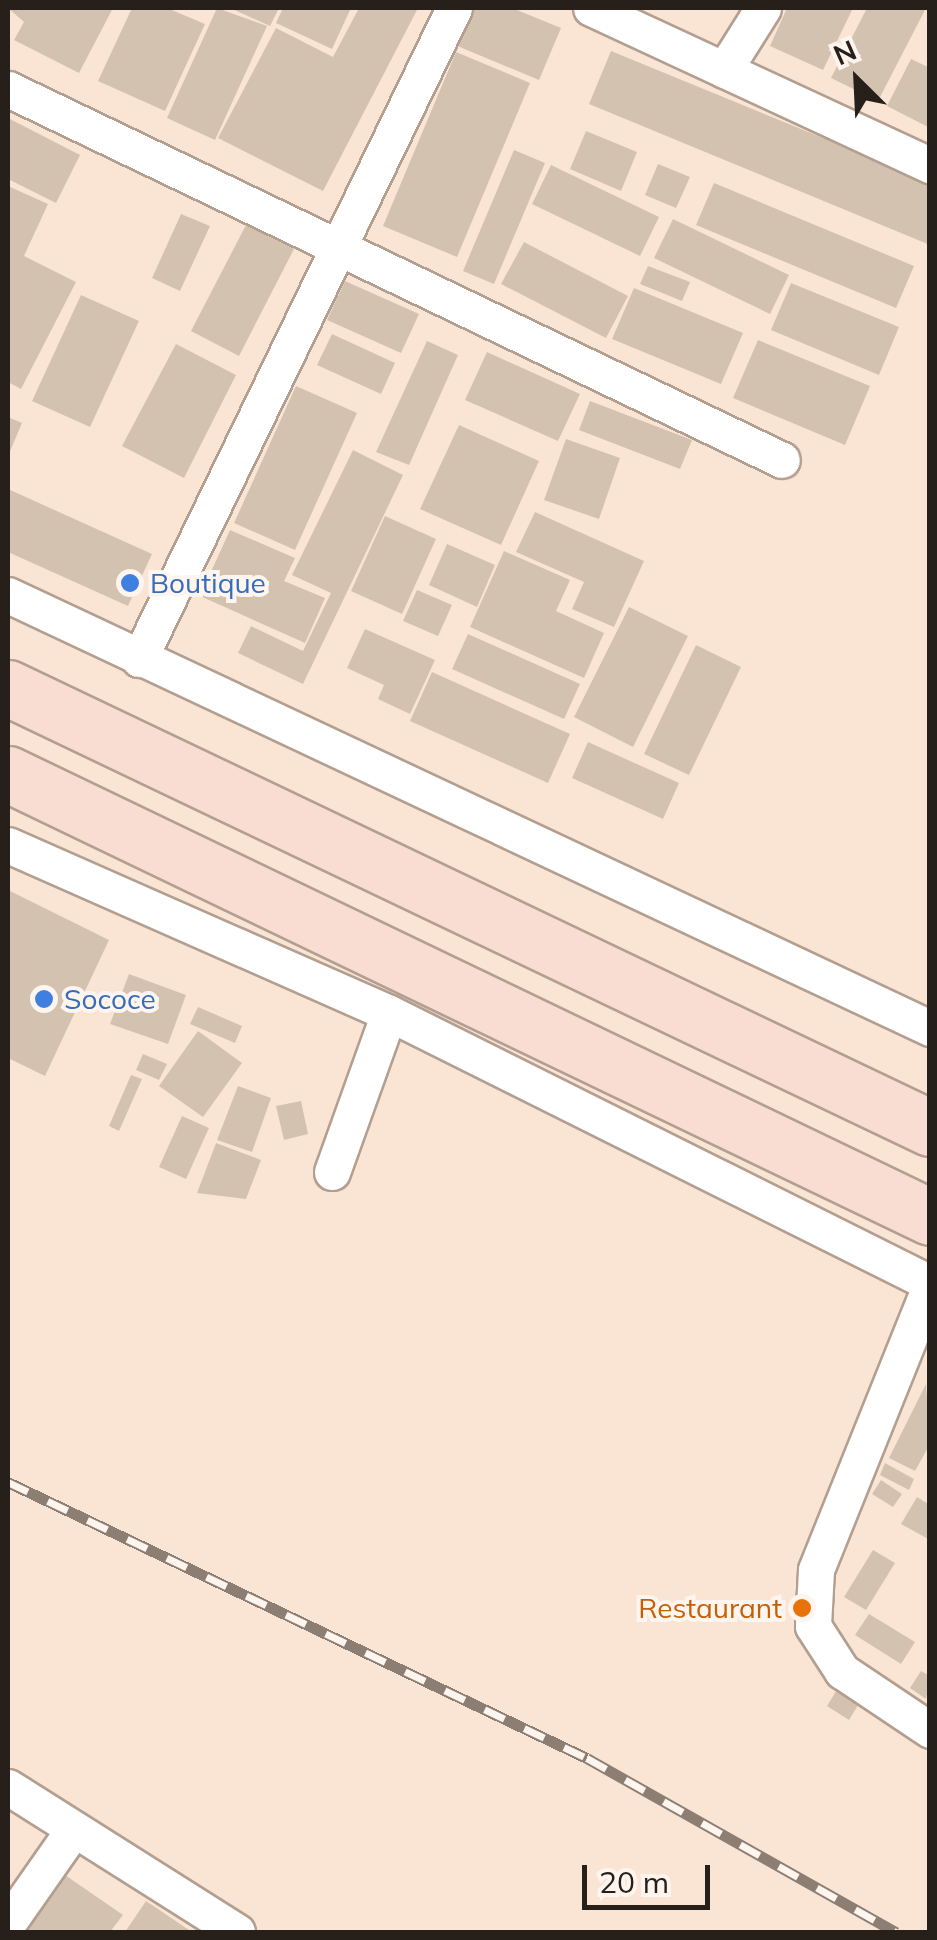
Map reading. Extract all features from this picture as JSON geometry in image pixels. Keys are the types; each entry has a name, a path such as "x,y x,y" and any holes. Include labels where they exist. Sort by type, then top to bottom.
{"main road":[{"path":"8,688 930,1128"},
{"path":"8,774 930,1217"}],"street":[{"path":"140,659 342,251 454,8"},
{"path":"591,8 930,165"},
{"path":"724,70 763,8"},
{"path":"8,90 782,460"},
{"path":"8,595 930,1028"},
{"path":"8,845 389,1013 930,1284 816,1570 813,1626 842,1671 930,1730"},
{"path":"332,1172 389,1013"},
{"path":"8,1787 236,1932"},
{"path":"8,1923 72,1830"}],"building":[{"path":"8,8 113,8 79,73 14,40 24,22"},
{"path":"132,8 167,8 205,24 165,111 98,81"},
{"path":"217,8 267,26 215,140 167,118"},
{"path":"230,8 279,8 270,26"},
{"path":"283,8 351,8 332,49 276,23"},
{"path":"359,8 418,8 323,191 218,138 276,28 333,57"},
{"path":"471,8 512,8 561,28 539,80 455,45"},
{"path":"787,8 853,8 823,70 770,46"},
{"path":"867,8 926,8 878,101 831,78"},
{"path":"611,51 930,182 930,245 589,104"},
{"path":"456,52 530,83 457,257 383,226"},
{"path":"911,59 930,68 930,128 887,106"},
{"path":"8,118 80,155 56,203 8,179"},
{"path":"586,131 637,152 621,191 570,169"},
{"path":"514,150 545,163 494,284 463,271"},
{"path":"658,164 690,177 676,208 645,195"},
{"path":"551,165 659,217 640,256 532,204"},
{"path":"714,183 914,266 896,308 696,225"},
{"path":"8,186 48,204 24,256 76,282 21,389 8,382"},
{"path":"181,214 210,226 180,291 152,278"},
{"path":"673,219 789,275 770,314 654,258"},
{"path":"246,225 294,249 239,356 191,331"},
{"path":"524,242 628,296 606,338 501,284"},
{"path":"648,266 690,282 682,301 640,284"},
{"path":"345,281 419,314 401,353 327,320"},
{"path":"791,283 899,327 879,375 771,330"},
{"path":"634,288 743,333 721,384 612,339"},
{"path":"81,295 139,321 90,427 32,401"},
{"path":"332,334 395,363 381,394 317,365"},
{"path":"758,340 870,386 845,445 733,398"},
{"path":"427,341 458,355 409,465 376,452"},
{"path":"176,344 236,375 184,478 122,446"},
{"path":"487,352 580,394 558,441 465,400"},
{"path":"296,386 357,413 295,550 234,523"},
{"path":"590,401 692,440 680,469 579,430"},
{"path":"8,417 22,423 8,456"},
{"path":"459,425 539,461 501,545 420,509"},
{"path":"566,439 620,458 599,519 544,500"},
{"path":"353,450 403,475 303,684 238,653 251,626 303,651 331,593 292,575"},
{"path":"8,489 152,554 128,606 8,552"},
{"path":"535,512 644,561 614,627 572,609 584,582 516,552"},
{"path":"385,516 436,539 402,614 351,591"},
{"path":"230,530 295,558 284,581 325,598 305,643 200,596"},
{"path":"447,544 495,565 477,607 429,585"},
{"path":"504,551 570,580 556,611 604,633 584,678 470,627"},
{"path":"417,590 452,605 438,636 403,621"},
{"path":"629,607 688,636 633,747 574,717"},
{"path":"365,629 435,660 410,714 378,699 384,685 347,668"},
{"path":"468,634 580,684 564,719 452,669"},
{"path":"696,645 741,667 689,775 644,754"},
{"path":"432,672 570,734 548,783 410,721"},
{"path":"588,742 679,783 663,819 572,778"},
{"name":"Sococe","path":"8,890 109,940 45,1076 8,1058"},
{"path":"129,974 186,995 168,1044 110,1024"},
{"path":"198,1007 242,1026 235,1043 190,1024"},
{"path":"198,1031 242,1063 203,1117 159,1086"},
{"path":"143,1054 167,1064 159,1080 136,1070"},
{"path":"131,1075 142,1079 119,1131 109,1126"},
{"path":"238,1086 271,1098 252,1152 217,1140"},
{"path":"301,1101 308,1134 284,1140 276,1106"},
{"path":"182,1116 209,1128 186,1179 159,1167"},
{"path":"216,1143 261,1160 246,1199 197,1193"},
{"path":"926,1384 930,1444 915,1471 889,1458"},
{"path":"885,1463 914,1479 909,1490 880,1475"},
{"path":"881,1480 902,1494 893,1507 872,1494"},
{"path":"917,1497 930,1505 930,1540 901,1524"},
{"path":"873,1550 895,1563 866,1610 844,1597"},
{"path":"869,1614 915,1642 901,1664 855,1635"},
{"path":"921,1671 930,1676 926,1699 910,1688"},
{"path":"838,1688 860,1702 849,1720 827,1706"},
{"path":"65,1875 123,1915 110,1932 26,1932"},
{"path":"146,1901 192,1932 125,1932"}],"railway":[{"path":"8,1482 587,1758 896,1932"}],"place":[{"name":"Boutique","path":"130,583"},
{"name":"Sococe","path":"44,999"},
{"name":"Restaurant","path":"802,1608"}]}
